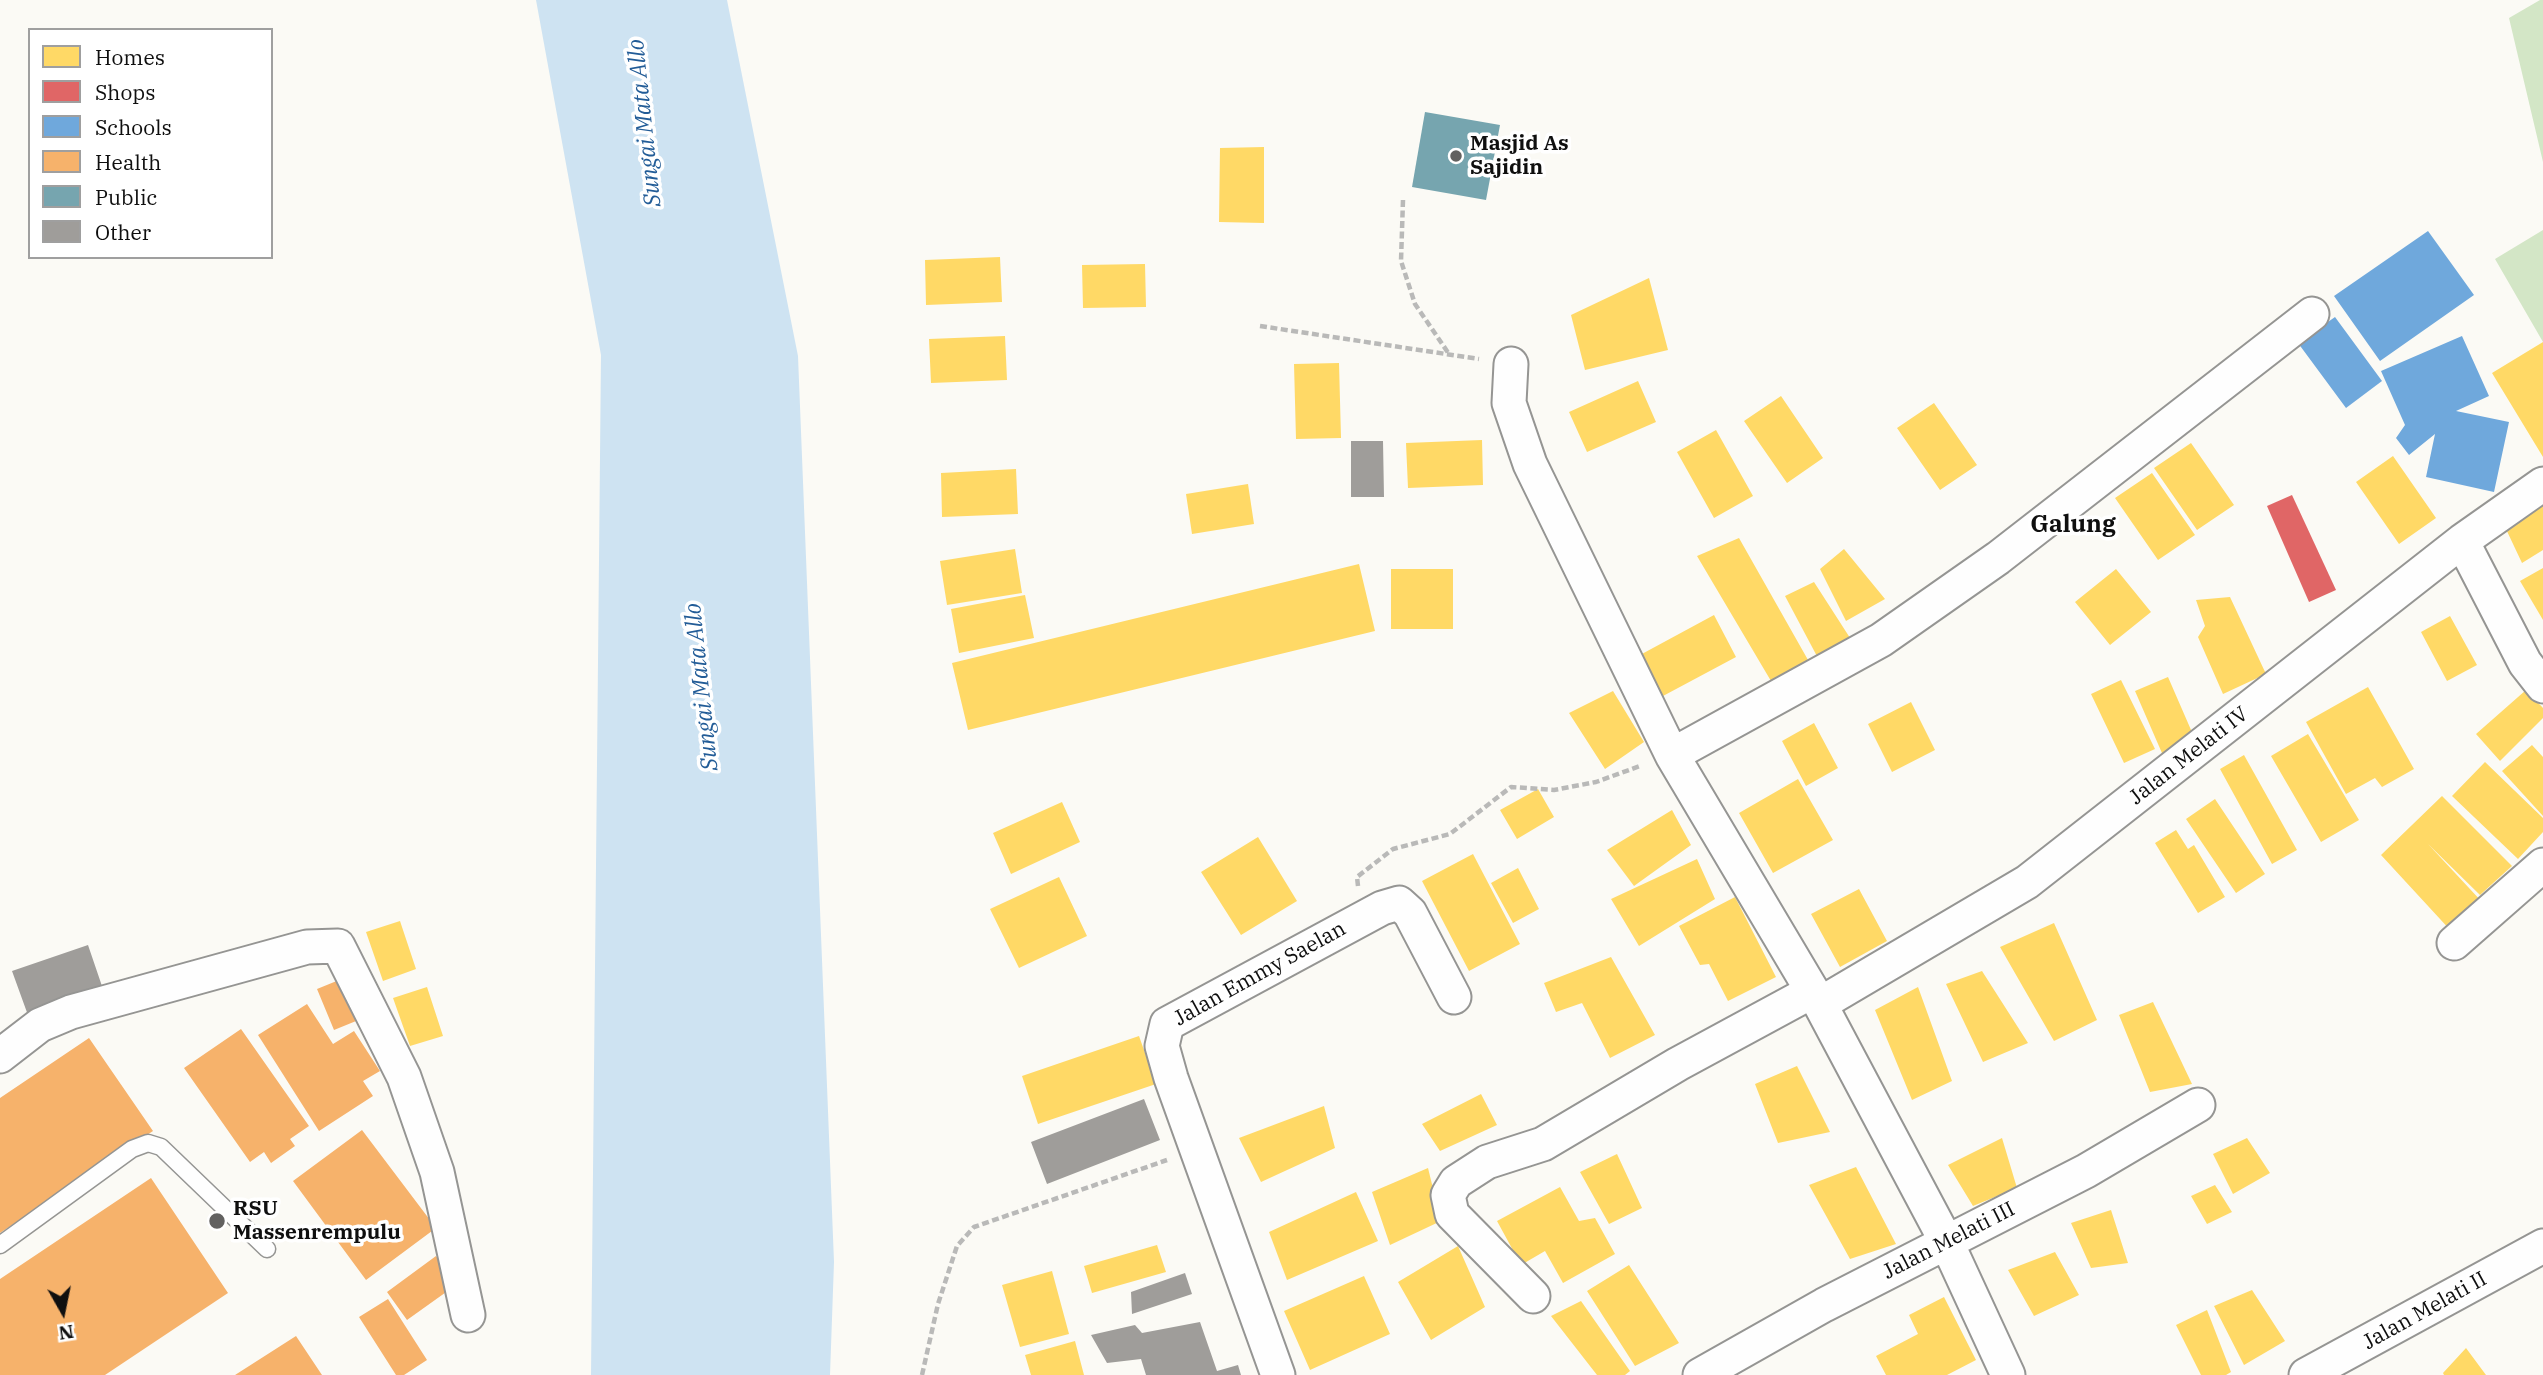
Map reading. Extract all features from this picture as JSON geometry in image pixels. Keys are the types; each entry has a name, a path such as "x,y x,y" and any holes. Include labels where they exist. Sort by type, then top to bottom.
{"street":[{"path":"1672,755 1892,633 1998,558 2312,314"},
{"path":"1511,363 1509,403 1530,464 1672,755 1816,998 1947,1243 2008,1375"},
{"name":"Jalan Melati IV","path":"1533,1296 1452,1214 1448,1195 1456,1182 1487,1161 1543,1144 1678,1064 1816,998 2027,882 2462,541 2543,484"},
{"path":"2462,541 2525,663 2543,686"},
{"path":"2454,943 2543,865"},
{"name":"Jalan Emmy Saelan","path":"1278,1375 1162,1046 1167,1024 1363,918 1399,902 1410,913 1454,997"},
{"path":"0,1056 40,1025 71,1012 296,949 338,946 404,1077 437,1172 468,1315"},
{"name":"Jalan Melati III","path":"1700,1375 1824,1305 2086,1171 2198,1105"},
{"name":"Jalan Melati II","path":"2306,1375 2543,1247"}],"lane":[{"path":"0,1245 132,1149 148,1143 161,1147 267,1249"}],"path":[{"path":"1403,200 1401,261 1415,304 1450,355"},
{"path":"1260,326 1511,363"},
{"path":"1363,918 1357,877 1393,849 1450,834 1511,787 1554,790 1596,782 1672,755"},
{"path":"922,1375 938,1304 957,1247 974,1227 1197,1150"}],"green space":[{"path":"2543,0 2543,162 2509,18"},
{"path":"2543,230 2543,342 2495,259"}],"water":[{"name":"Sungai Mata Allo","path":"536,0 727,0 798,356 834,1262 830,1375 591,1375 601,355"}],"building: Homes":[{"path":"1264,147 1264,223 1219,222 1220,148"},
{"path":"1000,257 1002,302 926,305 925,260"},
{"path":"1145,264 1146,307 1083,308 1082,265"},
{"path":"1649,278 1668,350 1585,370 1571,315"},
{"path":"1005,336 1007,380 931,383 929,339"},
{"path":"2543,342 2543,457 2492,373"},
{"path":"1339,363 1341,438 1296,439 1294,364"},
{"path":"1638,381 1656,422 1587,452 1569,412"},
{"path":"1781,396 1823,458 1787,483 1744,421"},
{"path":"1934,403 1977,465 1940,490 1897,428"},
{"path":"1716,430 1753,496 1714,518 1677,452"},
{"path":"1482,440 1483,485 1408,488 1406,443"},
{"path":"2191,443 2234,505 2197,530 2154,468"},
{"path":"2393,456 2436,518 2399,544 2356,482"},
{"path":"1016,469 1018,514 942,517 941,473"},
{"path":"2152,473 2195,535 2158,560 2115,498"},
{"path":"1248,484 1254,524 1192,534 1186,494"},
{"path":"2543,502 2543,550 2522,563 2505,527"},
{"path":"1739,538 1812,667 1771,681 1697,556"},
{"path":"1015,549 1022,593 947,605 940,561"},
{"path":"1844,549 1885,599 1846,621 1820,569"},
{"path":"1359,564 1375,631 968,730 952,663"},
{"path":"2543,568 2543,620 2520,581"},
{"path":"1391,569 1453,569 1453,629 1391,629"},
{"path":"2116,569 2151,612 2110,645 2075,602"},
{"path":"1814,582 1852,641 1819,660 1785,596"},
{"path":"1025,595 1034,638 959,653 951,609"},
{"path":"2230,597 2266,674 2223,694 2198,637 2205,626 2196,600"},
{"path":"1714,615 1736,657 1663,696 1640,655"},
{"path":"2450,616 2477,665 2447,681 2421,632"},
{"path":"2168,677 2198,746 2165,760 2135,691"},
{"path":"2121,680 2155,749 2124,763 2091,694"},
{"path":"2368,687 2414,769 2382,787 2375,778 2346,794 2306,722"},
{"path":"2526,690 2543,708 2543,718 2500,761 2476,734"},
{"path":"1613,691 1644,742 1605,769 1569,713"},
{"path":"1911,702 1935,750 1892,772 1868,724"},
{"path":"1814,723 1838,768 1806,786 1782,741"},
{"path":"2308,734 2359,820 2321,842 2271,756"},
{"path":"2532,745 2543,757 2543,816 2502,771"},
{"path":"2244,755 2297,850 2272,864 2220,769"},
{"path":"2485,762 2543,818 2543,832 2518,859 2452,796"},
{"path":"1798,779 1833,840 1773,873 1739,813"},
{"path":"1538,789 1554,817 1517,839 1500,810"},
{"path":"2442,796 2512,866 2480,895 2428,844 2483,903 2452,932 2381,855"},
{"path":"2215,799 2265,874 2236,893 2186,819"},
{"path":"1062,802 1080,842 1011,874 993,833"},
{"path":"1672,810 1691,845 1634,886 1607,850"},
{"path":"2176,830 2188,849 2194,845 2225,897 2198,913 2155,843"},
{"path":"1258,837 1297,901 1241,935 1201,872"},
{"path":"1473,854 1520,944 1469,971 1422,881"},
{"path":"1697,859 1715,899 1639,946 1611,899"},
{"path":"1518,868 1539,909 1513,923 1491,883"},
{"path":"1059,877 1087,936 1019,968 990,909"},
{"path":"1859,889 1887,941 1840,967 1811,914"},
{"path":"1735,897 1776,977 1728,1001 1709,964 1700,965 1679,926"},
{"path":"400,921 416,969 383,981 366,932"},
{"path":"2054,923 2097,1020 2054,1041 2000,947"},
{"path":"1611,957 1655,1035 1610,1058 1582,1003 1556,1012 1544,983"},
{"path":"1982,971 2028,1043 1983,1062 1946,984"},
{"path":"427,987 443,1036 410,1046 393,998"},
{"path":"1918,987 1952,1081 1912,1100 1875,1010"},
{"path":"2153,1002 2192,1084 2150,1092 2119,1015"},
{"path":"1139,1036 1156,1084 1038,1124 1022,1076"},
{"path":"1797,1066 1830,1132 1778,1143 1755,1084"},
{"path":"1481,1094 1497,1125 1440,1151 1422,1124"},
{"path":"1324,1106 1335,1148 1261,1182 1239,1138"},
{"path":"2002,1138 2017,1188 1973,1206 1948,1165"},
{"path":"2247,1138 2270,1173 2233,1194 2213,1154"},
{"path":"1617,1154 1642,1208 1609,1224 1580,1172"},
{"path":"1856,1167 1896,1244 1850,1259 1809,1185"},
{"path":"1428,1168 1441,1221 1390,1245 1372,1192"},
{"path":"2215,1185 2232,1212 2207,1224 2191,1196"},
{"path":"1560,1187 1579,1221 1595,1218 1615,1254 1563,1283 1545,1251 1521,1265 1497,1221"},
{"path":"1356,1192 1378,1241 1287,1280 1269,1232"},
{"path":"2111,1210 2128,1263 2091,1268 2071,1223"},
{"path":"1157,1245 1166,1272 1092,1293 1084,1266"},
{"path":"1458,1246 1485,1307 1431,1340 1398,1282"},
{"path":"2055,1252 2079,1295 2034,1316 2008,1270"},
{"path":"1629,1265 1679,1343 1635,1366 1587,1291"},
{"path":"1052,1271 1069,1334 1020,1347 1002,1285"},
{"path":"1364,1276 1390,1334 1310,1370 1284,1311"},
{"path":"2252,1290 2285,1341 2244,1365 2214,1306"},
{"path":"1944,1297 1976,1360 1947,1375 1886,1375 1876,1356 1918,1334 1909,1315"},
{"path":"1581,1301 1630,1371 1625,1375 1597,1375 1551,1316"},
{"path":"2207,1310 2231,1372 2226,1375 2201,1375 2176,1325"},
{"path":"1075,1341 1084,1375 1031,1375 1025,1355"},
{"path":"2466,1348 2486,1375 2444,1375 2443,1373"}],"building: Shops":[{"path":"2292,495 2336,590 2309,602 2267,506"}],"building: Schools":[{"path":"2428,231 2474,295 2380,361 2334,296"},
{"path":"2335,317 2382,381 2346,408 2298,343"},
{"path":"2462,336 2489,396 2456,411 2509,422 2494,492 2426,477 2435,434 2409,455 2396,438 2405,425 2381,371"}],"building: Health":[{"path":"344,978 361,1019 334,1030 317,989"},
{"path":"307,1004 333,1044 354,1031 380,1071 363,1081 373,1096 319,1131 258,1035"},
{"path":"241,1029 309,1126 290,1139 295,1146 271,1163 264,1152 250,1162 184,1068"},
{"path":"89,1038 153,1131 0,1233 0,1098"},
{"path":"362,1130 436,1228 366,1280 293,1181"},
{"path":"151,1178 228,1293 105,1375 0,1375 0,1279"},
{"path":"436,1256 456,1285 407,1320 387,1292"},
{"path":"388,1299 427,1360 404,1375 396,1375 359,1317"},
{"path":"296,1336 322,1375 235,1375"}],"building: Public":[{"name":"Masjid As Sajidin","path":"1425,112 1500,125 1486,200 1412,187"}],"building: Other":[{"path":"1351,441 1383,441 1384,497 1351,497"},
{"path":"88,945 104,992 29,1018 12,971"},
{"path":"1144,1099 1160,1140 1047,1184 1031,1142"},
{"path":"1185,1273 1192,1294 1132,1314 1131,1292"},
{"path":"1200,1322 1217,1371 1238,1365 1241,1375 1146,1375 1141,1359 1107,1363 1091,1335 1135,1325 1142,1333"}],"place":[{"name":"Masjid As Sajidin","path":"1456,156"},
{"name":"RSU Massenrempulu","path":"217,1221"}],"district":[{"name":"Galung","path":"2073,525"}]}
